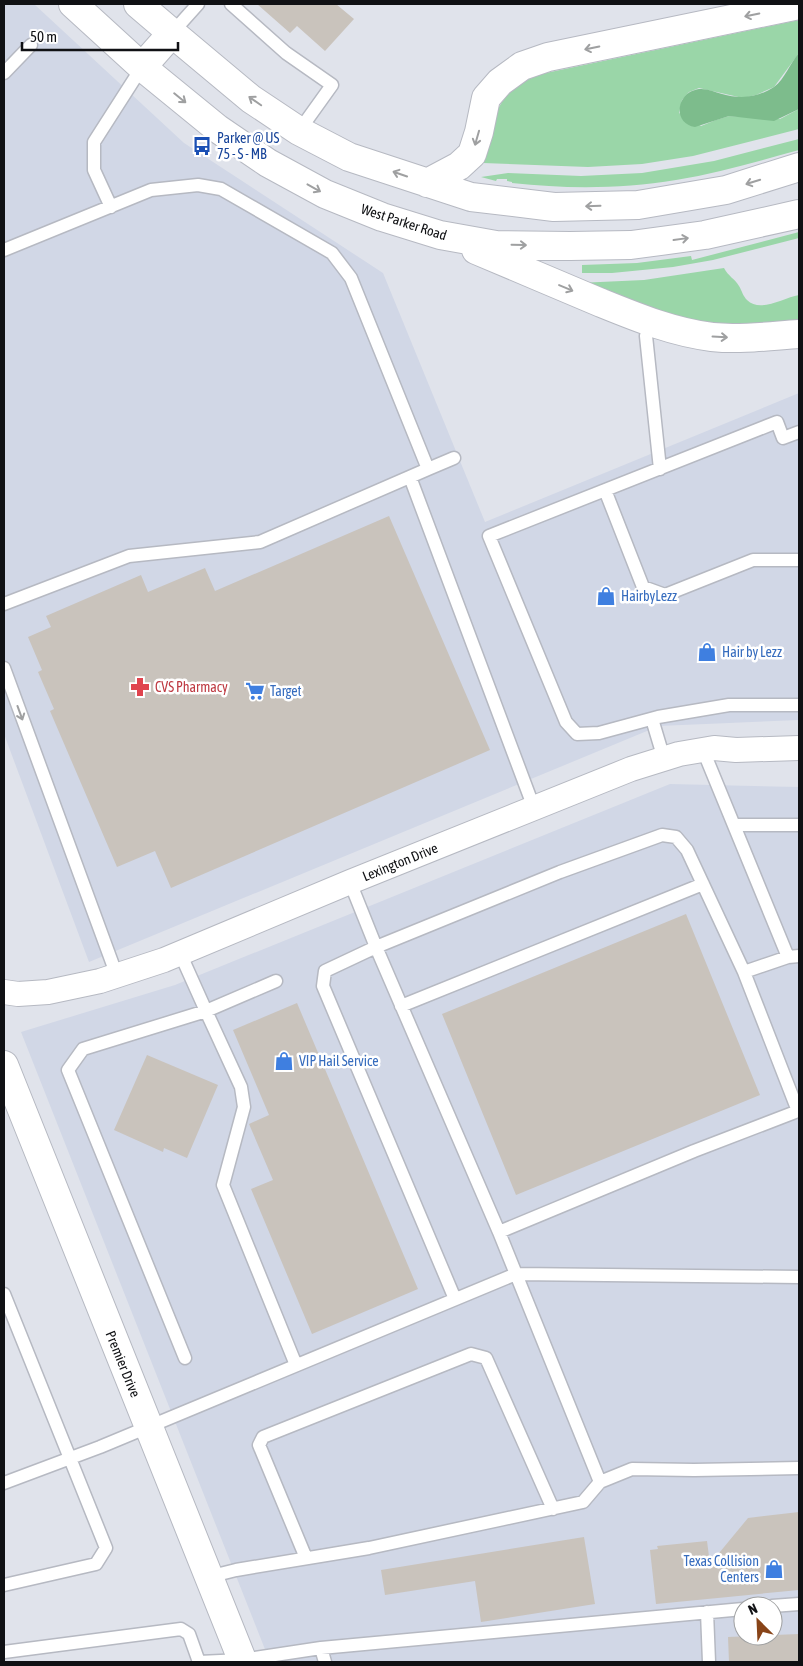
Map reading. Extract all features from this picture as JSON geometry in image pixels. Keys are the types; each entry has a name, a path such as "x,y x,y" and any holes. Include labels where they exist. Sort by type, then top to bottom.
{"main road":[{"name":"West Parker Road","path":"73,4 142,67 218,129 268,163 325,194 382,217 440,235 496,245 630,245 705,235 799,214"},
{"path":"138,4 251,99 299,131 349,157 471,197 554,207 638,205 726,190 799,168"},
{"path":"427,183 459,166 472,154 486,98 500,82 522,66 548,57 799,5"},
{"path":"142,67 172,34"},
{"path":"440,235 651,323 678,332 714,337 750,338 799,334"},
{"name":"Premier Drive","path":"4,1065 242,1661"}],"street":[{"name":"Lexington Drive","path":"4,992 18,994 48,992 117,976 180,953 350,882 631,769 664,758 714,748 736,750 799,748"}],"lane":[{"path":"172,34 198,4"},
{"path":"230,4 286,53 332,85 299,131"},
{"path":"4,73 31,45"},
{"path":"111,207 94,170 94,142 142,67"},
{"path":"4,250 151,190 198,185 220,189 332,253 351,278 428,469"},
{"path":"651,323 646,336 660,469"},
{"path":"799,432 783,438 777,422 489,536 566,722 577,734 599,734 652,719 729,705 799,705"},
{"path":"4,604 129,556 260,542 454,458"},
{"path":"410,477 534,808"},
{"path":"605,490 643,587 665,595 753,560 799,560"},
{"path":"4,668 117,976"},
{"path":"652,719 664,758"},
{"path":"703,750 794,957 744,972"},
{"path":"735,825 799,825"},
{"path":"455,1299 323,986 325,971 376,947 560,872 662,835 676,836 686,850 744,972 799,1111 694,1151 499,1232"},
{"path":"350,882 401,1006 499,1232 600,1482"},
{"path":"401,1006 703,884"},
{"path":"180,953 241,1086 244,1107 223,1185 296,1365"},
{"path":"185,1358 68,1070 83,1049 206,1011 276,981"},
{"path":"4,1483 71,1459 516,1274 799,1277"},
{"path":"4,1294 106,1548 96,1564 4,1585"},
{"path":"306,1558 259,1445 263,1438 470,1354 486,1358 553,1508"},
{"path":"208,1577 236,1570 369,1548 583,1502 600,1482 632,1469 799,1468"},
{"path":"783,1605 799,1604"},
{"path":"4,1652 181,1629 189,1634 199,1662 242,1661 321,1648 733,1609"},
{"path":"707,1612 709,1662"},
{"path":"321,1648 325,1662"}],"shaded area":[{"path":"4,4 34,4 184,143 383,273 485,522 799,393 799,720 659,726 89,962 4,734"},
{"path":"670,784 799,787 799,1662 270,1662 21,1032 175,985"}],"green space":[{"path":"799,20 799,53 774,87 756,95 743,98 699,88 689,92 682,100 679,113 701,126 729,116 780,119 799,109 799,129 693,156 642,164 588,167 483,163 493,120 505,98 526,81 541,74"},
{"path":"799,53 799,109 774,121 729,116 695,127 688,125 681,116 680,105 682,100 692,91 700,89 742,97 768,91 781,80"},
{"path":"799,139 799,150 738,167 655,183 574,187 512,183 507,181 507,179 497,179 496,181 481,177 508,173 581,176 642,173 714,161"},
{"path":"799,232 799,238 713,260 673,267 612,273 582,273 582,265 637,263 691,256 692,260"},
{"path":"724,268 752,304 772,304 799,295 799,325 701,327 578,283 644,280"}],"building":[{"path":"257,4 336,4 354,19 325,51 297,26 290,33"},
{"name":"Target","path":"389,516 490,750 171,888 155,851 117,867 50,711 54,709 38,672 42,670 28,637 51,627 46,616 141,575 148,592 205,568 215,591"},
{"path":"686,914 760,1095 516,1195 442,1014"},
{"path":"297,1003 418,1289 312,1334 251,1189 273,1180 249,1124 269,1115 233,1030"},
{"path":"147,1055 218,1085 187,1158 164,1148 163,1152 114,1130"},
{"path":"799,1512 799,1590 656,1604 650,1550 658,1549 657,1546 707,1541 710,1564 748,1518"},
{"path":"584,1537 595,1604 481,1622 475,1581 385,1595 381,1570"},
{"path":"799,1634 799,1662 729,1662 728,1637 733,1637 733,1646 783,1646 783,1635"}],"place":[{"name":"Parker @ US 75 - S - MB","path":"202,146"},
{"name":"HairbyLezz","path":"606,596"},
{"name":"Hair by Lezz","path":"707,652"},
{"name":"CVS Pharmacy","path":"140,687"},
{"name":"Target","path":"255,691"},
{"name":"VIP Hail Service","path":"284,1061"},
{"name":"Texas Collision Centers","path":"774,1569"}]}
